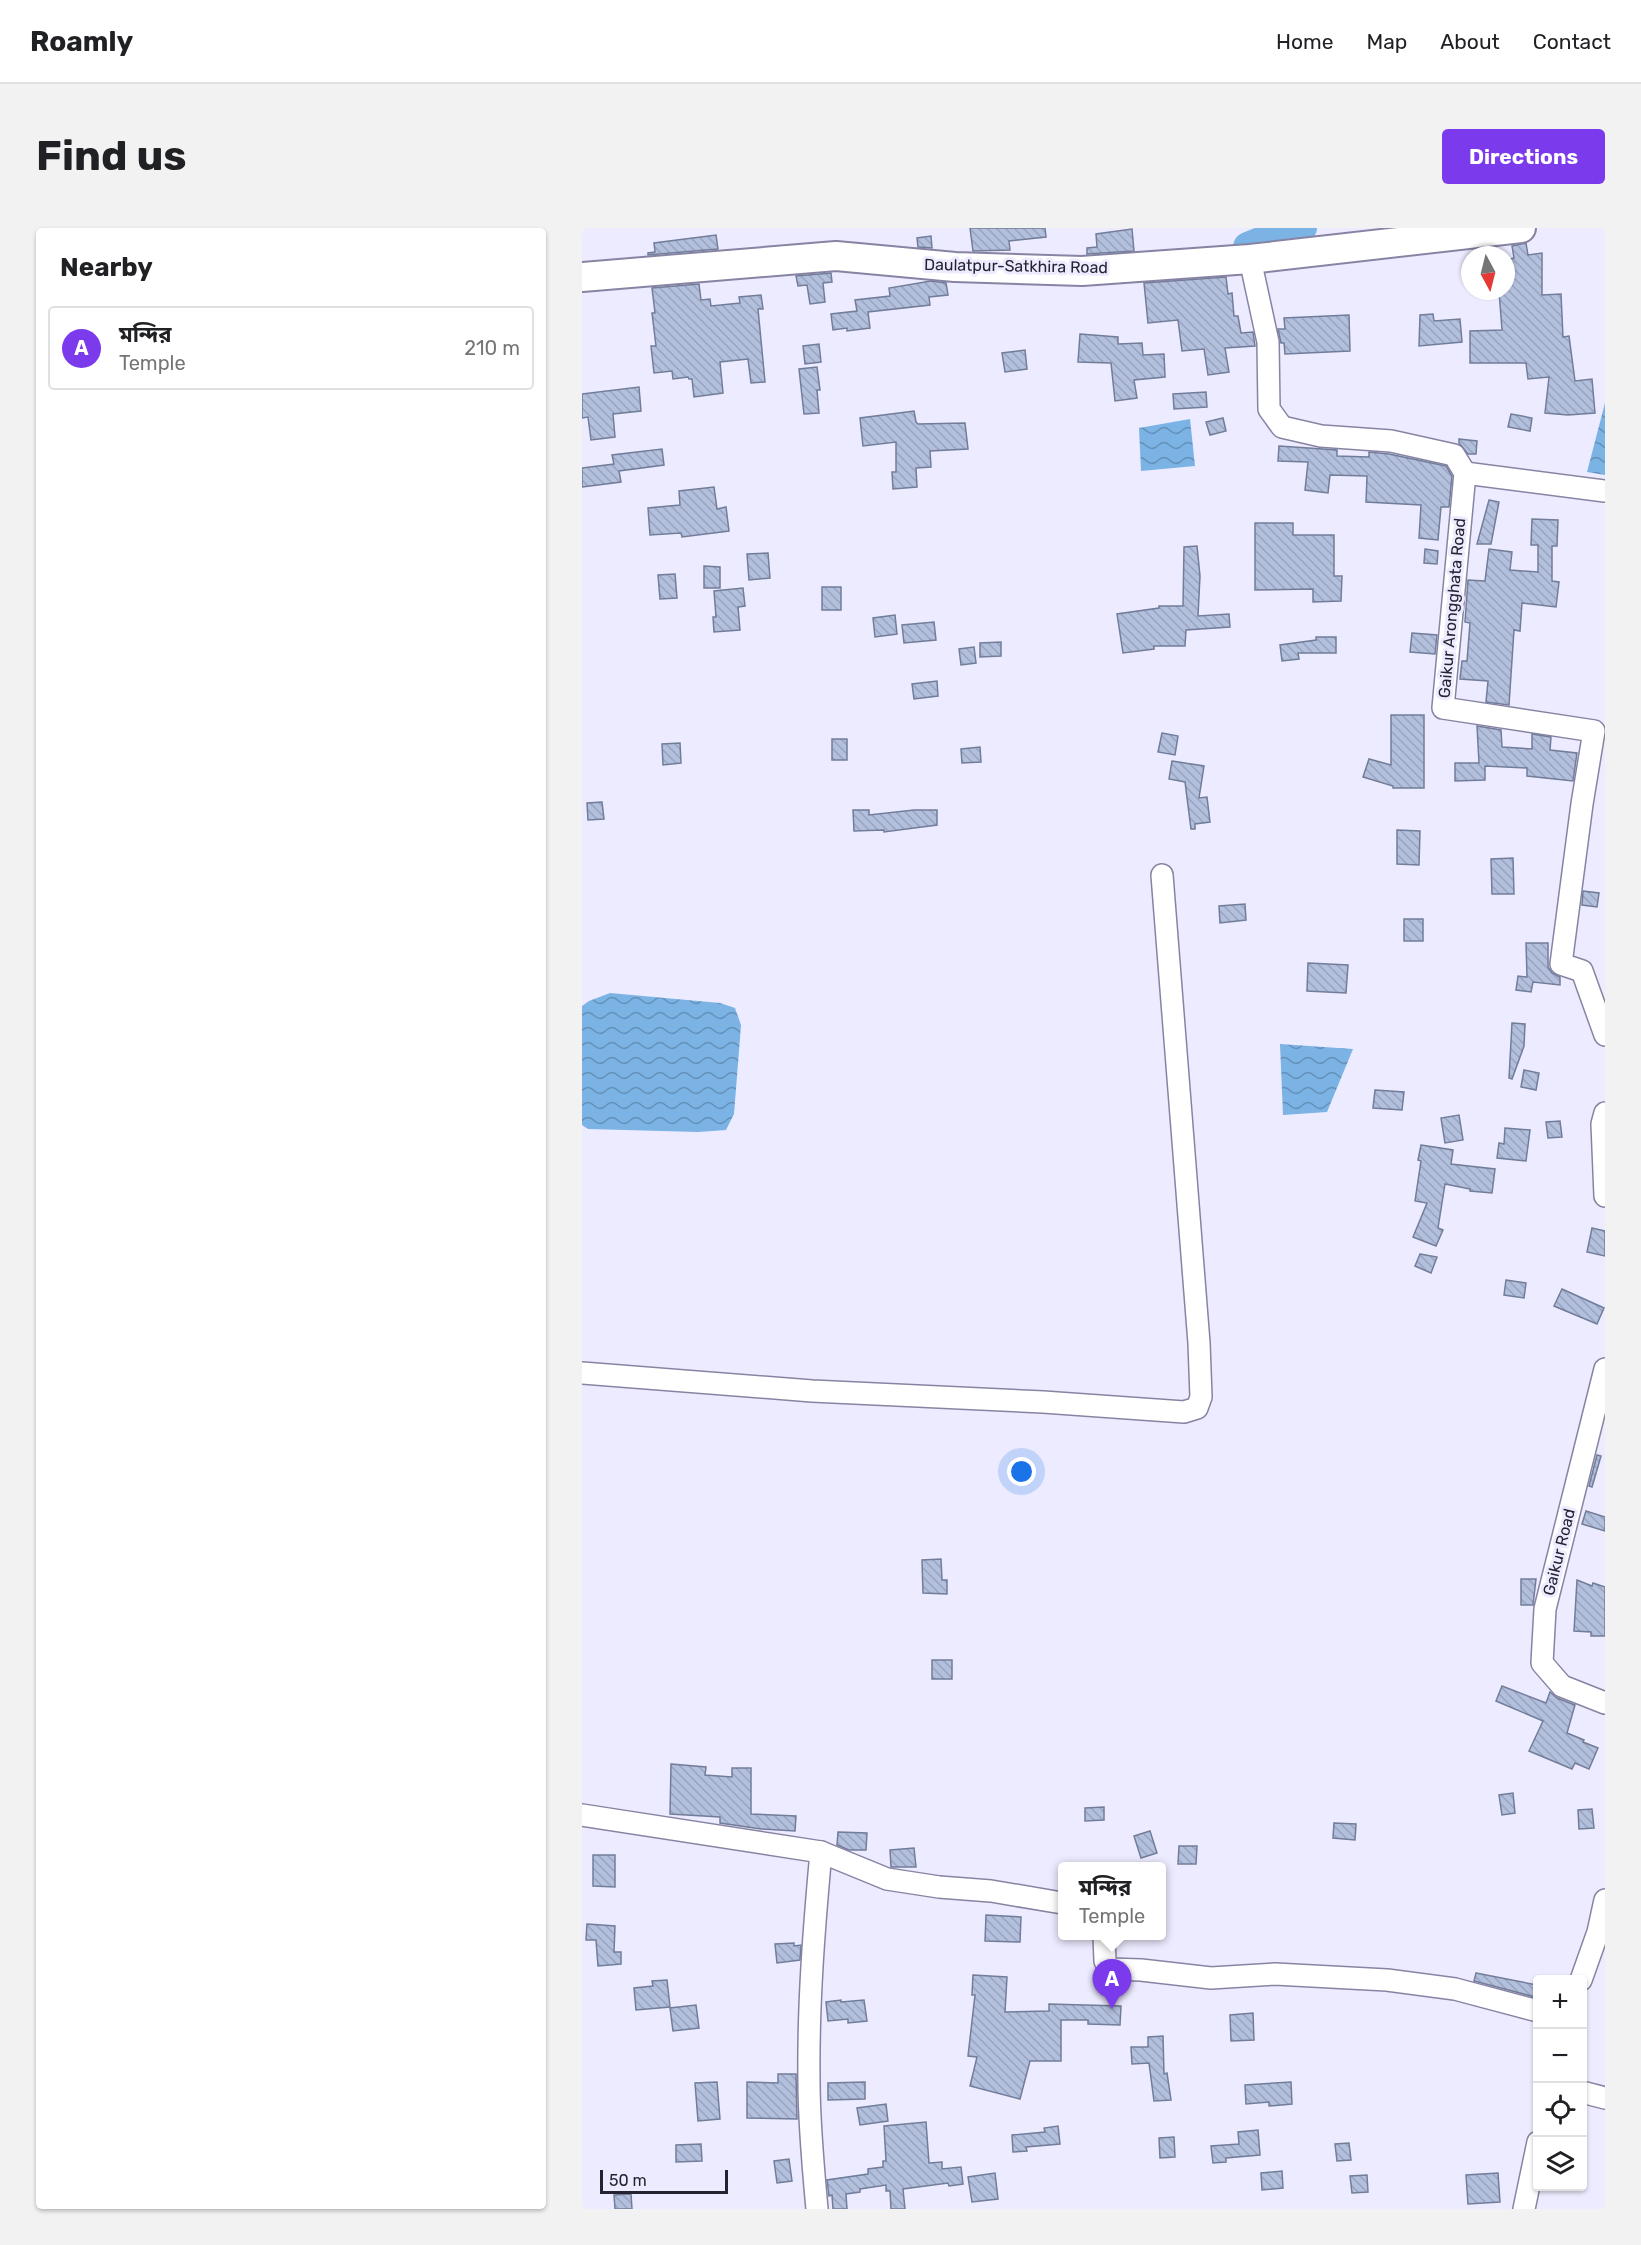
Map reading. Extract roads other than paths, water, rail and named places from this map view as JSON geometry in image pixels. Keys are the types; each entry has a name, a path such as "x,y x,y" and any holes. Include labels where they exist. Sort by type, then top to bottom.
{"main road":[{"name":"Daulatpur-Satkhira Road","path":"582,277 836,256 955,267 1082,271 1250,259 1521,228"}],"street":[{"path":"1250,259 1268,342 1269,409 1282,427 1321,436 1391,441 1454,455 1465,473 1605,491"},
{"name":"Gaikur Arongghata Road","path":"1465,473 1443,708 1594,731 1561,964 1582,971 1605,1035"},
{"path":"582,1373 812,1391 1043,1402 1184,1412 1197,1408 1201,1397 1199,1343 1162,875"},
{"path":"1605,1113 1602,1124 1605,1196"},
{"name":"Gaikur Road","path":"1605,1369 1545,1609 1542,1663 1562,1686 1605,1703"},
{"path":"582,1815 821,1852 887,1879 939,1887 991,1891 1058,1902"},
{"path":"817,2209 809,2079 813,1946 821,1852"},
{"path":"1583,1975 1598,1932 1605,1900"},
{"path":"1104,1940 1105,1961 1109,1969 1141,1970 1211,1978 1275,1974 1388,1980 1455,1989 1533,2010"},
{"path":"1587,2093 1605,2098"},
{"path":"1524,2209 1533,2166"}],"water":[{"path":"1605,403 1605,475 1587,472"},
{"path":"1190,419 1195,466 1141,471 1139,428"},
{"path":"610,993 720,1003 735,1008 741,1025 734,1114 726,1130 698,1132 588,1129 582,1125 582,1006"},
{"path":"1280,1044 1353,1049 1327,1112 1283,1115"}],"waterway":[{"path":"1248,247 1287,231 1302,228"}],"place":[{"name":"মন্দির","path":"1112,2009"}]}
